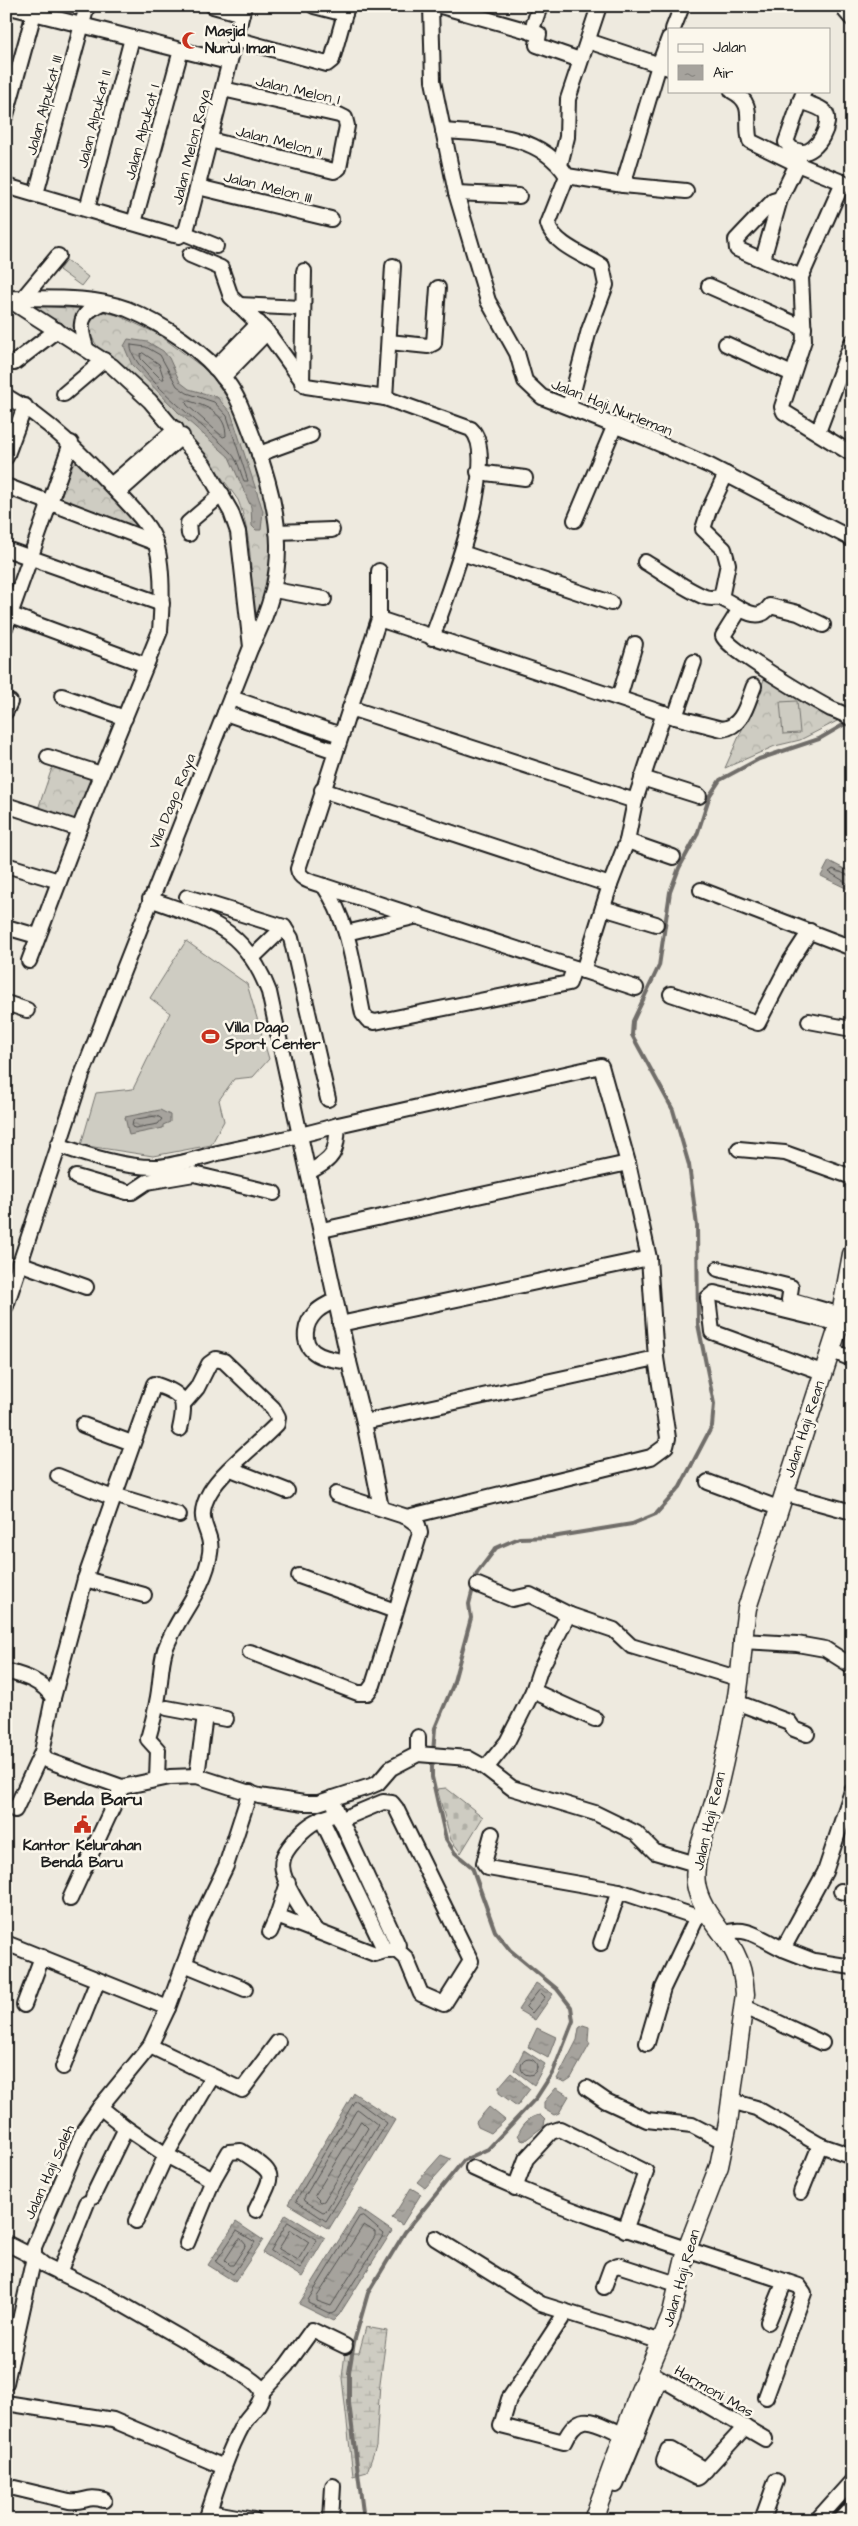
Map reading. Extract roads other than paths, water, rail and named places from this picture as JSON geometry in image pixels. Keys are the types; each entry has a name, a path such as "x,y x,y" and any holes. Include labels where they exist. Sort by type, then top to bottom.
{"street":[{"path":"6,6 228,62"},
{"name":"Jalan Alpukat III","path":"36,194 87,6"},
{"path":"213,6 243,10"},
{"path":"235,39 327,64 332,60 346,10 314,6"},
{"name":"Jalan Haji Nurleman","path":"431,6 433,81 456,193 488,301 517,353 525,381 542,397 615,425 726,474 852,539"},
{"path":"440,6 540,35 538,46 580,60"},
{"path":"531,32 540,6"},
{"path":"569,406 590,330 606,285 602,266 565,243 550,230 548,224 564,170 568,99 599,6"},
{"path":"673,28 682,6"},
{"path":"845,6 846,12 852,18"},
{"name":"Jalan Melon Raya","path":"181,234 198,186 228,62 243,10"},
{"path":"6,115 34,13"},
{"name":"Jalan Alpukat II","path":"87,209 132,38"},
{"path":"588,41 664,67"},
{"path":"623,185 664,67 668,44"},
{"name":"Jalan Alpukat I","path":"134,223 181,50"},
{"name":"Jalan Melon I","path":"223,89 339,115 345,118 347,126 338,168"},
{"path":"733,92 745,102 750,119 748,134 750,141 799,158 847,184 801,276 804,340 782,406 784,412 852,454"},
{"path":"763,259 780,199 799,158 815,149 827,124 828,116 802,96 786,142 799,158"},
{"path":"443,131 505,135 530,145 564,170 623,185 686,191"},
{"name":"Jalan Melon II","path":"210,140 334,171 338,168"},
{"path":"6,186 134,223 181,234 216,246"},
{"name":"Jalan Melon III","path":"198,186 331,219"},
{"path":"456,193 519,196"},
{"path":"780,199 773,201 736,240 737,249 801,276"},
{"path":"190,254 221,268 231,297 263,328 302,383 311,388 385,398 471,429 478,439 478,472 472,517 462,553 432,638"},
{"path":"23,298 58,256"},
{"path":"385,398 393,266"},
{"path":"302,383 304,271"},
{"path":"709,286 804,328"},
{"path":"389,342 428,346 434,343 438,288"},
{"name":"Vila Dago Raya","path":"6,298 102,303 125,309 145,318 199,353 219,372 236,396 259,454 276,512 280,557 274,590 260,630 251,648 150,899 85,1067 6,1306"},
{"name":"Vila Dago Raya","path":"6,298 104,360 132,383 179,433 204,464 222,494 238,532 251,648"},
{"path":"86,348 81,324 84,316 90,309 102,303"},
{"path":"238,305 302,308"},
{"path":"219,372 263,328"},
{"path":"14,362 57,330"},
{"path":"818,432 852,342"},
{"path":"726,344 792,374"},
{"path":"64,394 104,360"},
{"path":"6,396 25,406 71,443 138,514 156,542 162,604 160,631 101,774 28,961"},
{"path":"6,457 25,406"},
{"path":"575,520 615,425"},
{"path":"114,489 179,433"},
{"path":"259,454 310,435"},
{"path":"71,443 8,617 146,665"},
{"path":"478,472 525,478"},
{"path":"721,598 728,564 724,549 704,528 709,510 726,474"},
{"path":"6,486 156,542"},
{"path":"189,534 188,523 222,494"},
{"path":"277,532 332,530"},
{"path":"6,549 162,604"},
{"path":"462,553 611,602"},
{"path":"645,562 706,597 721,598 740,609 758,616 766,612 770,606 798,613 823,625"},
{"path":"379,572 378,620 298,868 303,878 636,988"},
{"path":"274,590 324,599"},
{"path":"740,609 723,636 724,640 742,655 810,697 850,718"},
{"path":"378,620 669,715 722,729 728,729 739,721 754,686"},
{"path":"619,698 635,644"},
{"path":"324,886 332,898 346,933 363,1014 368,1020 375,1022 569,983 578,969 604,908 626,841 642,778 694,662"},
{"path":"62,696 125,718"},
{"path":"231,698 341,735"},
{"path":"6,701 10,702 6,711"},
{"path":"350,708 635,800"},
{"path":"225,713 335,751"},
{"path":"48,757 101,774"},
{"path":"642,778 699,796"},
{"path":"322,790 610,885"},
{"path":"6,805 79,829"},
{"path":"626,841 673,857"},
{"path":"6,865 59,881"},
{"path":"702,890 852,948"},
{"path":"188,897 284,927 292,938 328,1099"},
{"path":"150,899 205,919 228,931 253,957 269,992 322,1230 340,1324 364,1422 381,1508"},
{"path":"604,908 656,924"},
{"path":"346,933 420,916"},
{"path":"6,927 37,936"},
{"path":"253,957 284,927"},
{"path":"671,994 758,1023 791,960 810,931"},
{"path":"6,1003 27,1010"},
{"path":"810,1021 852,1029"},
{"path":"76,1177 132,1192 147,1182 194,1167 218,1154 601,1066 628,1163 649,1258 656,1358 668,1438 662,1452 651,1457 407,1518"},
{"path":"309,1172 328,1160 334,1152 337,1144 338,1125"},
{"path":"58,1144 86,1155 126,1164 158,1167 194,1167 274,1192"},
{"path":"740,1149 785,1153 852,1177"},
{"path":"322,1230 628,1163"},
{"name":"Jalan Haji Rean","path":"593,2520 623,2434 654,2375 680,2285 681,2247 719,2166 725,2142 745,1994 740,1965 723,1934 702,1914 696,1884 696,1864 715,1799 736,1702 747,1608 822,1372 830,1350 844,1322 852,1254"},
{"path":"340,1324 649,1258"},
{"path":"19,1263 86,1288"},
{"path":"718,1269 792,1286 789,1300 844,1322"},
{"path":"822,1372 712,1332 708,1298 714,1293 844,1322"},
{"path":"335,1300 316,1312 307,1324 305,1338 313,1351 325,1357 349,1362"},
{"path":"830,1350 852,1359"},
{"path":"364,1422 656,1358"},
{"path":"157,1779 158,1750 148,1739 157,1704 165,1650 173,1632 194,1599 210,1556 211,1546 203,1526 206,1501 218,1480 232,1469 277,1424 278,1417 273,1408 224,1361 216,1359 209,1364 197,1388 184,1404 180,1428"},
{"path":"15,1810 42,1752 53,1698 85,1579 154,1384 171,1390 181,1398 184,1404"},
{"path":"83,1425 132,1443"},
{"path":"232,1469 287,1491"},
{"path":"58,1476 113,1496 179,1515"},
{"path":"708,1482 780,1500 852,1512"},
{"path":"250,1652 358,1693 367,1692 374,1685 420,1533 418,1525 407,1518 336,1494"},
{"path":"299,1576 395,1611"},
{"path":"85,1579 144,1595"},
{"path":"478,1585 512,1599 530,1595 570,1615 614,1630 631,1646 740,1679"},
{"path":"486,1768 507,1742 533,1691 540,1670 566,1619 570,1615"},
{"path":"742,1641 798,1644 825,1649 852,1666"},
{"path":"6,1671 24,1676 47,1688 53,1698"},
{"path":"533,1691 595,1719"},
{"path":"736,1702 789,1722 794,1729 807,1734"},
{"path":"167,1708 226,1719"},
{"path":"198,1776 205,1715"},
{"path":"418,1737 427,1755"},
{"path":"42,1752 46,1760 122,1787 157,1779 198,1776 287,1802 304,1803 332,1798 378,1782 391,1768 427,1755 468,1758 486,1768 512,1788 595,1813 636,1833 655,1852 696,1864"},
{"path":"70,1899 122,1787"},
{"name":"Jalan Haji Saleh","path":"6,2383 34,2257 34,2247 63,2175 84,2130 100,2106 150,2046 168,2008 201,1918 226,1866 250,1792"},
{"path":"783,1949 825,1872 851,1795"},
{"path":"277,1916 375,1954 391,1951 398,1946 332,1798"},
{"path":"317,1932 288,1884 282,1867 283,1858 290,1845 310,1824 321,1818 339,1817 383,1802 392,1803 471,1961 444,2004 421,1994 406,1958 391,1951 321,1818"},
{"path":"492,1834 484,1863 488,1868 619,1891 702,1914 663,1988 647,2042"},
{"path":"270,1932 288,1884"},
{"path":"601,1943 619,1891"},
{"path":"723,1934 742,1930 755,1933 783,1949 814,1961 852,1967"},
{"path":"6,1943 168,2008"},
{"path":"24,2005 42,1958"},
{"path":"184,1964 245,1989"},
{"path":"63,2067 98,1980"},
{"path":"744,2006 822,2043"},
{"path":"150,2046 242,2090 278,2042"},
{"path":"136,2221 166,2155 209,2082"},
{"path":"588,2088 606,2100 647,2120 692,2125 725,2142"},
{"path":"731,2101 756,2108 820,2145 852,2156"},
{"path":"100,2106 126,2128 166,2155 213,2180"},
{"path":"59,2272 90,2200 126,2128"},
{"path":"515,2188 526,2159 551,2132 555,2129 560,2130 646,2172 625,2230"},
{"path":"801,2192 820,2145"},
{"path":"187,2243 213,2180 229,2152 236,2150 267,2168 270,2180 256,2210"},
{"path":"473,2168 515,2188 625,2230 799,2286 804,2293 766,2397"},
{"path":"435,2238 541,2304 662,2342"},
{"path":"6,2242 34,2257 44,2265 106,2295 245,2375 258,2385 262,2392 261,2401 244,2422 224,2467 208,2516 254,2520"},
{"path":"604,2287 611,2268 618,2265 680,2285"},
{"path":"768,2322 785,2281"},
{"path":"566,2312 509,2399 501,2426 564,2442 571,2428 580,2420 587,2420 623,2434"},
{"path":"262,2392 286,2366 312,2330 345,2346"},
{"path":"616,2485 654,2375"},
{"name":"Harmoni Mas","path":"654,2375 765,2439"},
{"path":"6,2403 113,2420 224,2467"},
{"path":"706,2470 745,2427"},
{"path":"762,2520 776,2481"},
{"path":"817,2520 852,2481"},
{"path":"6,2486 69,2501 78,2502 90,2497 104,2500"},
{"path":"331,2520 333,2486"},
{"path":"840,2520 852,2507"}],"water":[{"path":"128,339 148,342 163,351 169,358 180,382 189,389 217,397 231,413 263,511 261,530 256,530 252,526 251,507 229,457 178,412 132,365 124,346"},
{"path":"829,861 852,873 852,891 821,876"},
{"path":"160,1110 170,1115 170,1122 163,1125 163,1128 129,1135 125,1117"},
{"path":"536,1983 553,1994 535,2020 518,2010"},
{"path":"583,2025 589,2027 588,2041 590,2044 571,2078 565,2082 557,2079 577,2040 579,2028"},
{"path":"537,2028 556,2037 548,2058 528,2047"},
{"path":"524,2050 545,2064 534,2085 514,2070"},
{"path":"511,2073 530,2089 517,2106 499,2093 499,2087"},
{"path":"556,2088 569,2096 559,2113 554,2115 544,2109 544,2102"},
{"path":"354,2093 395,2120 329,2229 288,2204"},
{"path":"489,2107 505,2120 491,2133 478,2127 476,2122"},
{"path":"540,2115 545,2120 544,2126 524,2141 521,2140 518,2135 523,2125 532,2117"},
{"path":"441,2155 451,2159 425,2188 417,2182"},
{"path":"411,2188 421,2194 402,2225 392,2218"},
{"path":"359,2208 392,2231 339,2315 333,2321 299,2304"},
{"path":"286,2214 325,2238 302,2277 263,2253"},
{"path":"236,2222 263,2240 235,2282 208,2265"}],"waterway":[{"path":"433,1752 435,1728 453,1685 471,1618 469,1604 477,1573 496,1548 519,1538 552,1537 632,1524 656,1514 680,1487 712,1426 714,1404 698,1324 697,1226 689,1165 673,1110 632,1035 633,1021 659,966 670,892 679,868 697,835 710,795 720,780 759,759 819,739 850,721"},
{"path":"364,2520 349,2403 349,2373 354,2342 368,2293 405,2232 464,2160 488,2149 537,2097 553,2072 573,2021 571,2007 557,1989 510,1950 495,1931 472,1867 455,1853 446,1839 432,1777 432,1759"}],"place":[{"name":"Masjid Nurul Iman","path":"191,40"},
{"name":"Villa Dago Sport Center","path":"211,1036"},
{"name":"Kantor Kelurahan Benda Baru","path":"82,1824"}],"district":[{"name":"Benda Baru","path":"93,1799"}]}
